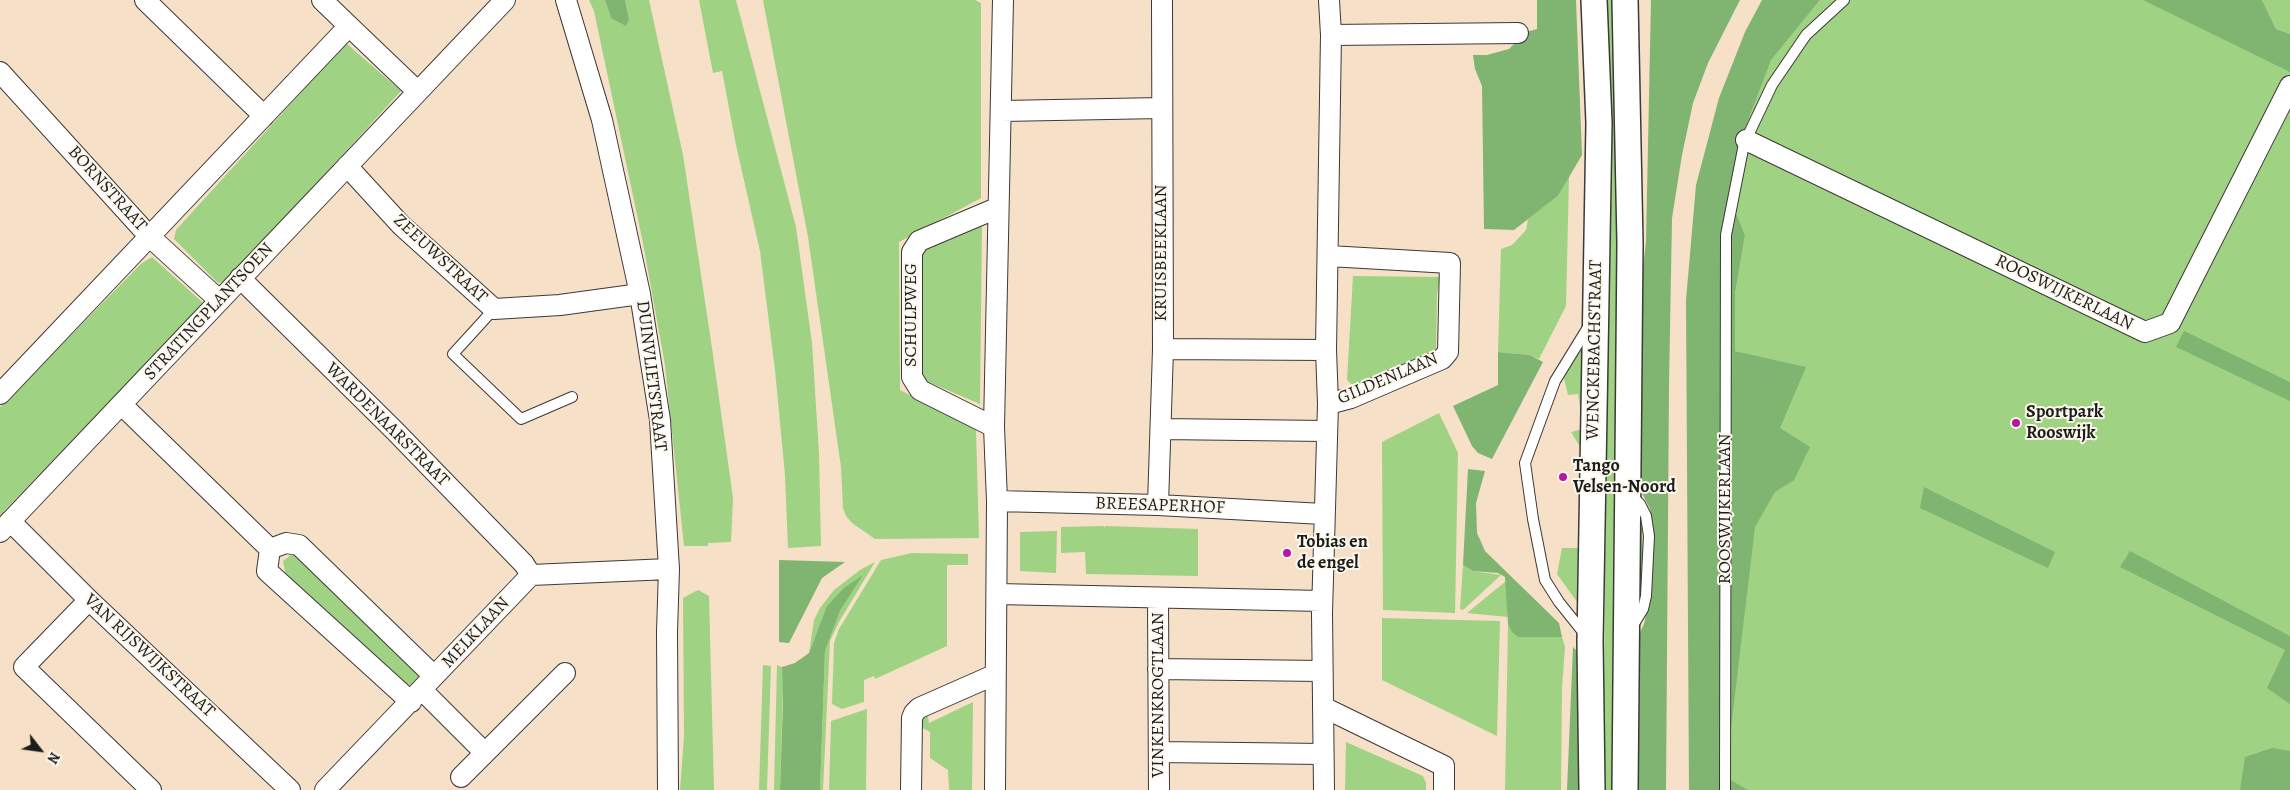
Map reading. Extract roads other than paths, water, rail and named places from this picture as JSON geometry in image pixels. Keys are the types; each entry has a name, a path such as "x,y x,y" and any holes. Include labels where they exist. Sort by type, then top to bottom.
{"street":[{"path":"144,0 264,116"},
{"path":"322,0 417,91"},
{"name":"STRATINGPLANTSOEN","path":"5,526 505,0"},
{"name":"DUINVLIETSTRAAT","path":"566,0 602,120 640,294 660,420 669,569 667,632 668,790"},
{"path":"995,790 994,675 997,501 994,428 997,208 1002,111 1003,0"},
{"name":"KRUISBEEKLAAN","path":"1158,505 1163,349 1162,0"},
{"name":"GILDENLAAN","path":"1324,790 1322,601 1323,514 1328,404 1326,350 1329,256 1331,35 1329,0"},
{"name":"WENCKEBACHSTRAAT","path":"1592,790 1590,641 1599,124 1594,0"},
{"name":"WENCKEBACHSTRAAT","path":"1625,0 1630,243 1625,790"},
{"path":"0,394 349,26"},
{"path":"1331,35 1518,33"},
{"name":"BORNSTRAAT","path":"0,72 150,236 219,300"},
{"name":"ROOSWIJKERLAAN","path":"1746,140 2145,332 2170,323 2290,86"},
{"path":"1002,111 1161,108"},
{"name":"ZEEUWSTRAAT","path":"347,166 402,225 494,309 560,305 640,294"},
{"name":"SCHULPWEG","path":"994,428 920,390 912,377 912,252 919,241 997,208"},
{"name":"GILDENLAAN","path":"1328,404 1351,398 1442,359 1448,352 1450,263 1329,256"},
{"name":"WARDENAARSTRAAT","path":"240,278 402,438 524,564 531,575"},
{"path":"1163,349 1326,350"},
{"path":"122,405 270,549"},
{"path":"1161,429 1326,430"},
{"name":"BREESAPERHOF","path":"997,501 1158,505 1323,514"},
{"name":"VAN RIJSWIJKSTRAAT","path":"5,526 88,600 290,790"},
{"path":"270,549 286,544 299,546 422,689 485,753"},
{"path":"270,549 267,571 422,689"},
{"path":"531,575 669,569"},
{"name":"MELKLAAN","path":"325,790 531,575"},
{"path":"996,594 1158,599 1322,601"},
{"name":"VINKENKROGTLAAN","path":"1158,599 1159,790"},
{"path":"88,600 24,667 150,790"},
{"path":"1158,669 1322,671"},
{"path":"461,777 565,673"},
{"path":"911,790 912,718 914,712 919,708 994,675"},
{"path":"1323,707 1444,766 1444,790"},
{"path":"1159,752 1323,754"}],"lane":[{"name":"ROOSWIJKERLAAN","path":"1726,790 1726,235 1746,140 1772,85 1806,35 1844,0"},
{"path":"494,309 453,354 521,419 572,397"},
{"path":"1590,641 1559,602 1545,580 1533,519 1525,463 1555,381 1595,315"}],"place":[{"name":"Sportpark Rooswijk","path":"2016,423"},
{"name":"Tango Velsen-Noord","path":"1563,477"},
{"name":"Tobias en de engel","path":"1287,553"}]}
